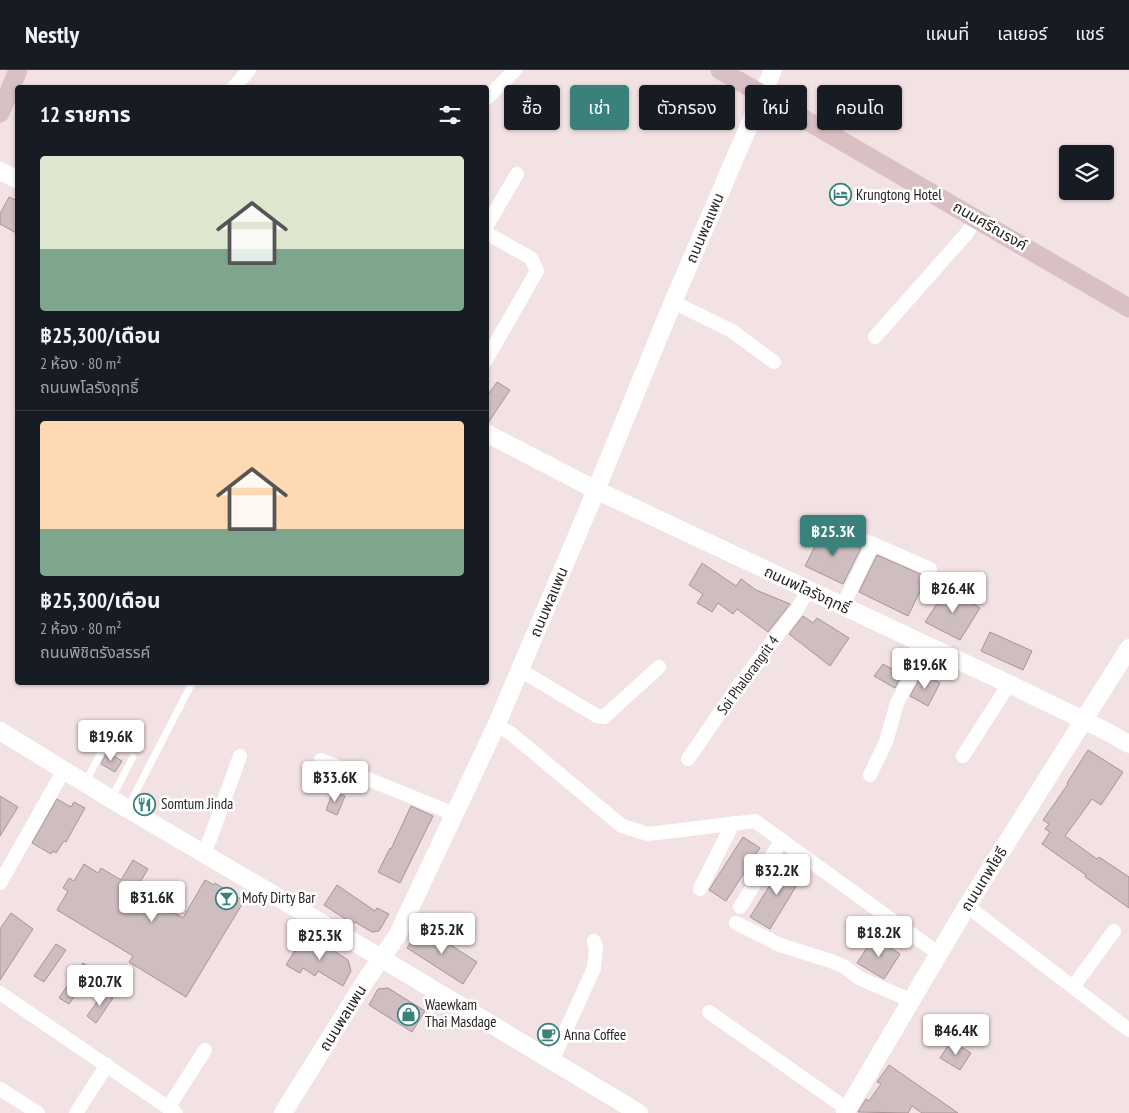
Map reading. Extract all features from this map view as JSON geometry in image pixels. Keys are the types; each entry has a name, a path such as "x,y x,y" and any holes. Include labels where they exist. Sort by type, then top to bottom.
{"main road":[{"path":"0,113 18,70"},
{"name":"ถนนศรีณรงค์","path":"720,70 746,85"},
{"name":"ถนนศรีณรงค์","path":"807,120 1129,308"}],"street":[{"path":"236,85 249,70"},
{"path":"489,96 515,70"},
{"name":"ถนนพลแพน","path":"767,85 773,70"},
{"name":"ถนนพลแพน","path":"283,1113 381,958 397,936 496,726 673,302 748,130"},
{"path":"0,171 15,178"},
{"path":"489,222 517,174"},
{"path":"875,338 967,233 976,218"},
{"path":"489,235 530,258 537,270 489,355"},
{"path":"673,302 732,331 774,362"},
{"name":"ถนนพโลรังฤทธิ์","path":"489,435 596,490 807,591 1009,684 1129,744"},
{"path":"829,524 930,569"},
{"path":"842,607 873,544"},
{"name":"Soi Phalorangrit 4","path":"688,759 739,685 798,608 807,591"},
{"path":"870,776 886,742 897,703 928,646"},
{"name":"ถนนเทพโยธี","path":"846,1111 967,906 1129,648"},
{"path":"520,670 597,716 604,717 659,667"},
{"path":"963,756 1009,684"},
{"path":"496,726 509,732 622,826 648,834 755,820 939,954"},
{"path":"0,731 127,809 552,1061 619,1108 639,1113"},
{"path":"203,853 210,839 240,756"},
{"path":"321,760 454,814"},
{"path":"0,883 64,770"},
{"path":"700,889 733,824"},
{"path":"740,907 782,840"},
{"path":"967,906 1129,1030"},
{"path":"736,923 780,945 838,964 859,978 912,1001"},
{"path":"1072,987 1114,931"},
{"path":"552,1061 594,968 596,948 594,941"},
{"path":"0,993 172,1110 205,1050"},
{"path":"709,1012 846,1111"},
{"path":"76,1113 107,1064"},
{"path":"0,1089 38,1113"}],"lane":[{"path":"127,809 191,685"},
{"path":"85,783 107,741"},
{"path":"111,799 133,757"}],"building":[{"path":"9,197 15,200 15,232 0,224 0,214"},
{"path":"497,382 510,390 489,422 489,394"},
{"path":"823,530 861,548 843,584 805,566"},
{"path":"877,555 927,577 908,616 859,592"},
{"path":"702,563 736,586 741,579 756,590 790,604 768,632 737,609 733,614 718,603 712,612 697,603 703,594 689,585"},
{"path":"948,587 980,608 960,640 925,622"},
{"path":"803,616 813,623 817,618 849,638 830,666 789,634"},
{"path":"990,632 1032,651 1023,670 981,651"},
{"path":"902,659 908,662 895,688 874,676 883,664 894,670"},
{"path":"923,673 940,683 928,706 910,696"},
{"path":"1088,750 1123,772 1101,805 1092,799 1065,836 1097,859 1099,857 1129,877 1129,908 1042,844 1050,832 1045,829 1049,824 1043,820 1068,784"},
{"path":"107,752 122,761 115,772 101,764"},
{"path":"333,792 345,796 337,815 326,810"},
{"path":"0,796 18,807 0,836"},
{"path":"57,799 71,807 74,802 85,808 66,842 64,841 56,853 53,851 51,854 32,843"},
{"path":"411,806 433,816 400,883 378,872"},
{"path":"743,837 760,848 726,901 709,890"},
{"path":"133,860 148,869 136,889 183,918 205,880 214,885 215,883 244,901 186,997 129,962 133,956 57,910 68,891 63,888 69,878 74,881 84,864 98,873 101,868 121,880"},
{"path":"784,863 803,875 770,929 750,917"},
{"path":"337,885 375,911 377,908 389,914 379,931 372,932 355,922 353,924 324,905"},
{"path":"11,913 33,929 0,980 0,929"},
{"path":"421,926 477,962 463,984 407,948"},
{"path":"305,934 348,960 351,971 343,986 318,971 315,976 303,968 300,973 286,965"},
{"path":"874,937 900,954 884,979 857,963"},
{"path":"56,944 66,950 44,982 34,976"},
{"path":"83,963 92,969 69,1004 59,998"},
{"path":"388,988 425,1011 412,1032 369,1005 378,989"},
{"path":"104,992 113,998 96,1023 87,1016"},
{"path":"951,1041 971,1053 960,1070 940,1058"},
{"path":"889,1065 958,1113 922,1113 912,1106 908,1113 858,1112 866,1099 869,1101 881,1084 877,1082"}],"place":[{"name":"Krungtong Hotel","path":"840,195"},
{"name":"Somtum Jinda","path":"145,804"},
{"name":"Mofy Dirty Bar","path":"226,898"},
{"name":"Waewkam Thai Masdage","path":"409,1014"},
{"name":"Anna Coffee","path":"548,1035"}]}
